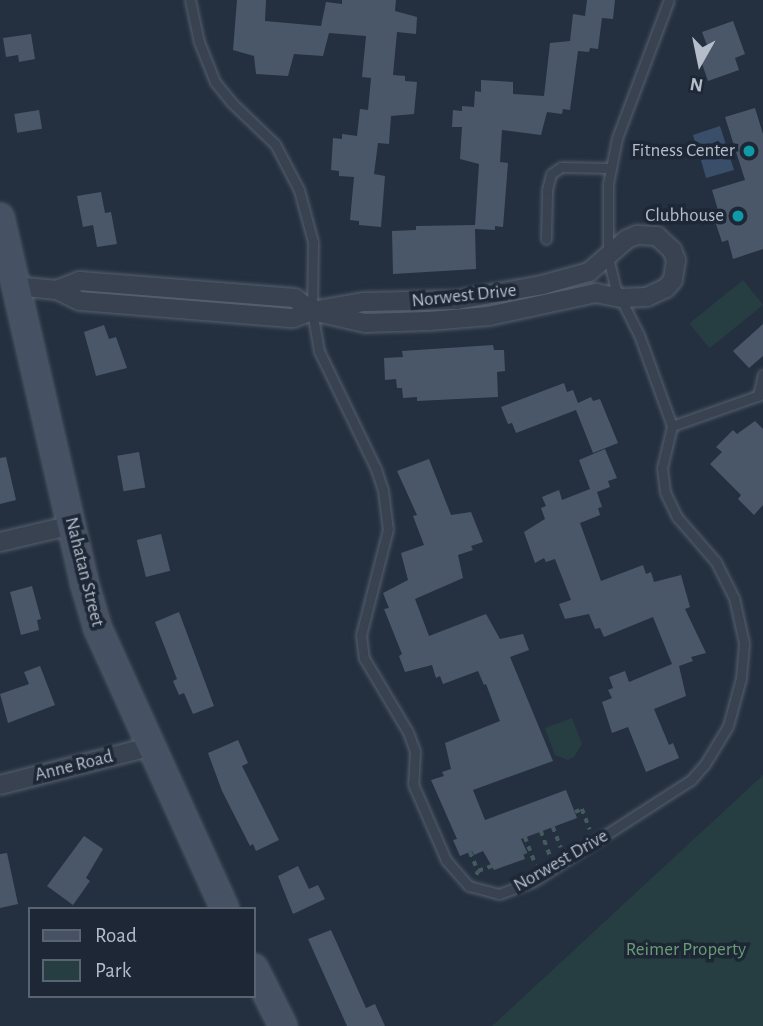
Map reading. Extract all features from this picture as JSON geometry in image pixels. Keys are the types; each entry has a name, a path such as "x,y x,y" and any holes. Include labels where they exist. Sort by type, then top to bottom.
{"main road":[{"name":"Nahatan Street","path":"1,230 98,629 149,747 224,907"},
{"path":"256,972 283,1026"}],"street":[{"name":"Norwest Drive","path":"15,286 58,290 80,281 295,298 312,312 365,323 429,321 489,316 596,293 621,298 647,297 666,288 673,280 676,260 665,242 647,234 627,239 589,272 514,291 447,300 364,302 312,312"},
{"path":"0,542 72,525"},
{"name":"Anne Road","path":"0,785 149,747"}],"lane":[{"name":"Norwest Drive","path":"190,0 199,42 215,82 231,102 275,144 299,190 313,242 312,312 323,364 376,470 387,516 386,542 362,632 362,650 367,664 408,732 415,756 412,781 446,860 465,883 494,893 513,891 566,861 674,792 705,764 728,726 741,678 744,643 734,598 716,562 677,516 665,492 662,468 672,426"},
{"path":"669,0 623,116 607,200 608,257 621,298 639,335 672,426 761,395 763,376"},
{"path":"545,239 547,190 551,174 561,167 611,168"}],"path":[{"path":"575,812 582,809 595,842"},
{"path":"553,827 566,861"},
{"path":"541,831 555,867"},
{"path":"522,853 530,850 525,838"},
{"path":"470,852 478,871 492,866"}],"green space":[{"path":"743,280 763,305 710,348 689,323"},
{"path":"572,718 582,744 574,757 568,760 555,755 545,728"},
{"name":"Reimer Property","path":"763,775 763,1026 492,1026"}],"water":[{"path":"720,126 734,170 706,178 701,160 713,156 710,149 698,153 693,135"}],"building":[{"path":"237,0 266,0 265,21 321,26 326,2 342,4 342,0 396,0 395,11 417,17 416,34 397,32 393,75 405,76 405,81 417,82 414,114 391,116 389,144 378,143 374,174 385,176 381,227 359,225 359,221 350,220 354,177 339,176 339,171 331,170 333,138 342,139 342,134 357,136 360,109 368,110 371,78 362,77 366,36 329,33 323,56 294,54 288,76 256,74 254,56 233,50"},
{"path":"587,0 615,0 613,19 602,18 598,49 578,51 570,110 563,109 562,114 547,112 541,135 502,130 500,162 508,163 503,227 495,226 495,230 475,229 476,269 393,274 392,231 416,230 416,226 475,225 479,164 460,159 462,127 452,127 453,110 462,111 462,106 474,107 475,91 481,92 481,80 513,82 513,94 544,96 550,43 570,41 573,14 585,16"},
{"path":"733,21 745,54 735,58 739,70 708,81 699,55 709,51 702,32"},
{"path":"31,34 35,59 19,62 18,55 6,57 3,38"},
{"name":"Clubhouse","path":"755,108 763,134 763,249 733,259 728,240 722,242 712,212 718,210 712,190 745,180 725,117"},
{"path":"39,110 42,129 17,133 14,114"},
{"path":"101,192 105,213 111,212 117,244 97,247 93,225 83,227 77,196"},
{"path":"763,324 763,356 749,368 733,351"},
{"path":"104,325 109,339 116,337 127,368 96,376 84,332"},
{"path":"493,345 494,350 504,350 505,371 497,372 498,397 417,401 417,397 403,398 402,388 397,388 396,379 385,380 384,358 403,357 402,351"},
{"path":"564,383 567,392 573,390 578,403 591,397 593,401 600,399 618,443 593,453 576,410 516,433 512,423 508,424 501,407"},
{"path":"755,421 763,429 763,505 754,515 738,499 741,495 710,464 722,452 716,447 733,430 737,434"},
{"path":"605,449 617,478 608,481 610,487 597,492 602,507 598,508 600,515 580,523 601,581 643,565 646,574 651,572 654,582 681,575 690,607 685,609 706,653 691,657 693,661 679,666 686,696 654,709 669,745 673,743 679,758 646,772 628,727 612,733 602,702 612,698 608,690 613,688 609,677 625,671 629,682 672,664 653,617 604,637 600,628 595,629 589,614 565,619 559,604 571,600 555,559 546,562 544,558 535,563 524,532 545,519 541,508 546,506 542,497 559,490 562,500 590,489 579,460"},
{"path":"139,452 145,487 124,491 117,456"},
{"path":"6,457 16,500 0,504 0,458"},
{"path":"429,459 451,515 471,512 483,542 471,546 473,550 458,555 463,578 415,599 429,636 486,614 500,639 523,634 529,650 510,657 553,761 473,790 485,820 566,790 577,818 521,839 526,850 522,851 525,859 494,870 483,851 474,855 472,851 460,856 453,840 457,839 431,780 444,776 442,772 451,769 445,743 500,721 486,684 484,685 478,671 443,684 440,676 436,678 432,665 405,672 399,656 402,654 384,609 389,608 383,593 408,580 401,553 424,545 413,516 417,515 397,471"},
{"path":"161,534 170,571 146,577 137,540"},
{"path":"32,586 41,619 37,620 39,630 21,635 10,592"},
{"path":"179,612 214,706 193,714 184,693 179,695 173,681 177,679 155,622"},
{"path":"40,666 55,705 8,723 0,694 29,684 24,672"},
{"path":"238,740 248,763 242,766 279,840 256,851 253,844 250,846 222,791 208,753"},
{"path":"84,836 103,849 86,878 90,881 73,905 47,886"},
{"path":"7,853 18,904 0,908 0,854"},
{"path":"298,866 309,889 318,885 325,899 293,914 278,876"},
{"path":"331,930 366,1008 375,1004 385,1026 347,1026 308,939"}],"place":[{"name":"Fitness Center","path":"749,151"},
{"name":"Clubhouse","path":"738,216"}]}
